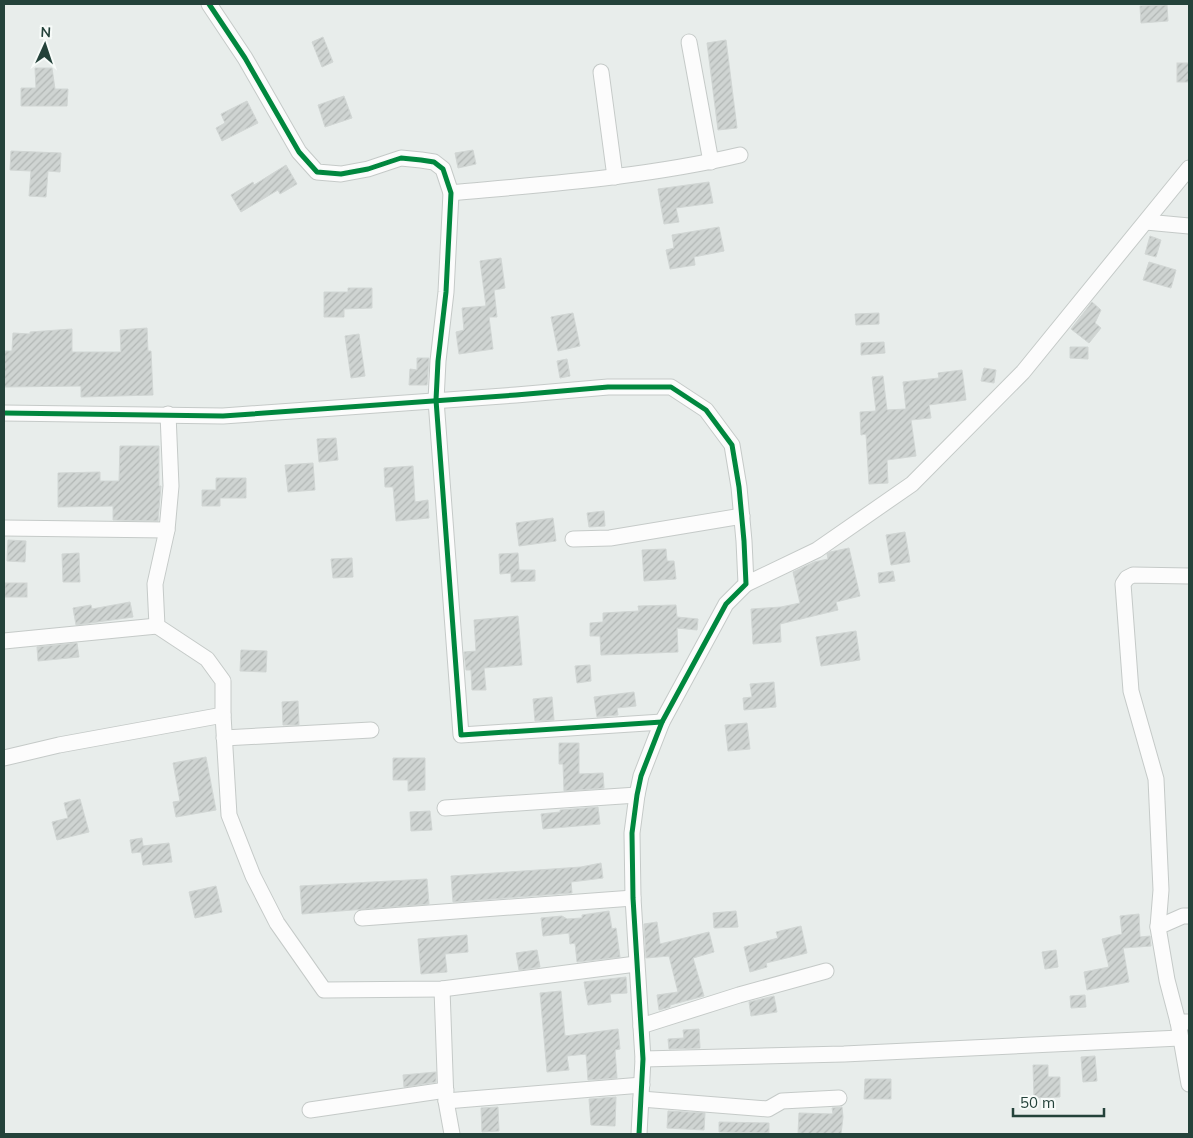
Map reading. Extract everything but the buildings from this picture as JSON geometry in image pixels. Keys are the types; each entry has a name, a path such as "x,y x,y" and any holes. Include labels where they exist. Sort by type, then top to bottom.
{"street":[{"path":"210,4 245,58 299,152 317,172 341,174 368,169 401,158 434,162 443,169 451,193 446,292 436,400 461,735 662,722"},
{"path":"689,42 711,162"},
{"path":"601,72 615,177"},
{"path":"451,193 615,177 711,162 740,155"},
{"path":"639,1134 643,1059 636,964 632,833 637,795 641,776 662,722 726,604 746,584 817,550 912,484 1023,372 1189,168"},
{"path":"1146,222 1189,226"},
{"path":"4,413 223,416 608,387 671,387 706,410 732,445 742,516 746,584"},
{"path":"157,626 155,584 166,530 171,486 168,414"},
{"path":"573,539 610,538 742,516"},
{"path":"4,528 166,530"},
{"path":"1189,576 1133,575 1127,578 1123,584 1131,691 1156,779 1161,890 1158,926 1167,980 1183,1022 1180,1038 1189,1084"},
{"path":"4,641 157,626 207,659 223,682 222,715 229,815 253,876 277,923 324,990 442,989 636,964"},
{"path":"4,758 68,743 222,715"},
{"path":"224,738 371,730"},
{"path":"445,808 637,795"},
{"path":"362,918 633,898"},
{"path":"1158,926 1183,916 1189,916"},
{"path":"641,1026 826,970"},
{"path":"442,989 446,1096 452,1134"},
{"path":"643,1059 844,1054 1180,1038"},
{"path":"310,1110 446,1096 641,1092 768,1109 782,1101 839,1098"}],"cycle path":[{"path":"209,4 245,58 299,152 317,172 341,174 368,169 401,158 434,162 443,169 451,193 446,292 438,361 436,400 461,735 662,722"},
{"path":"4,413 223,416 608,387 671,387 706,410 732,445 739,487 746,584 726,604 662,722 641,776 637,795 632,833 633,898 643,1059 639,1134"}]}
